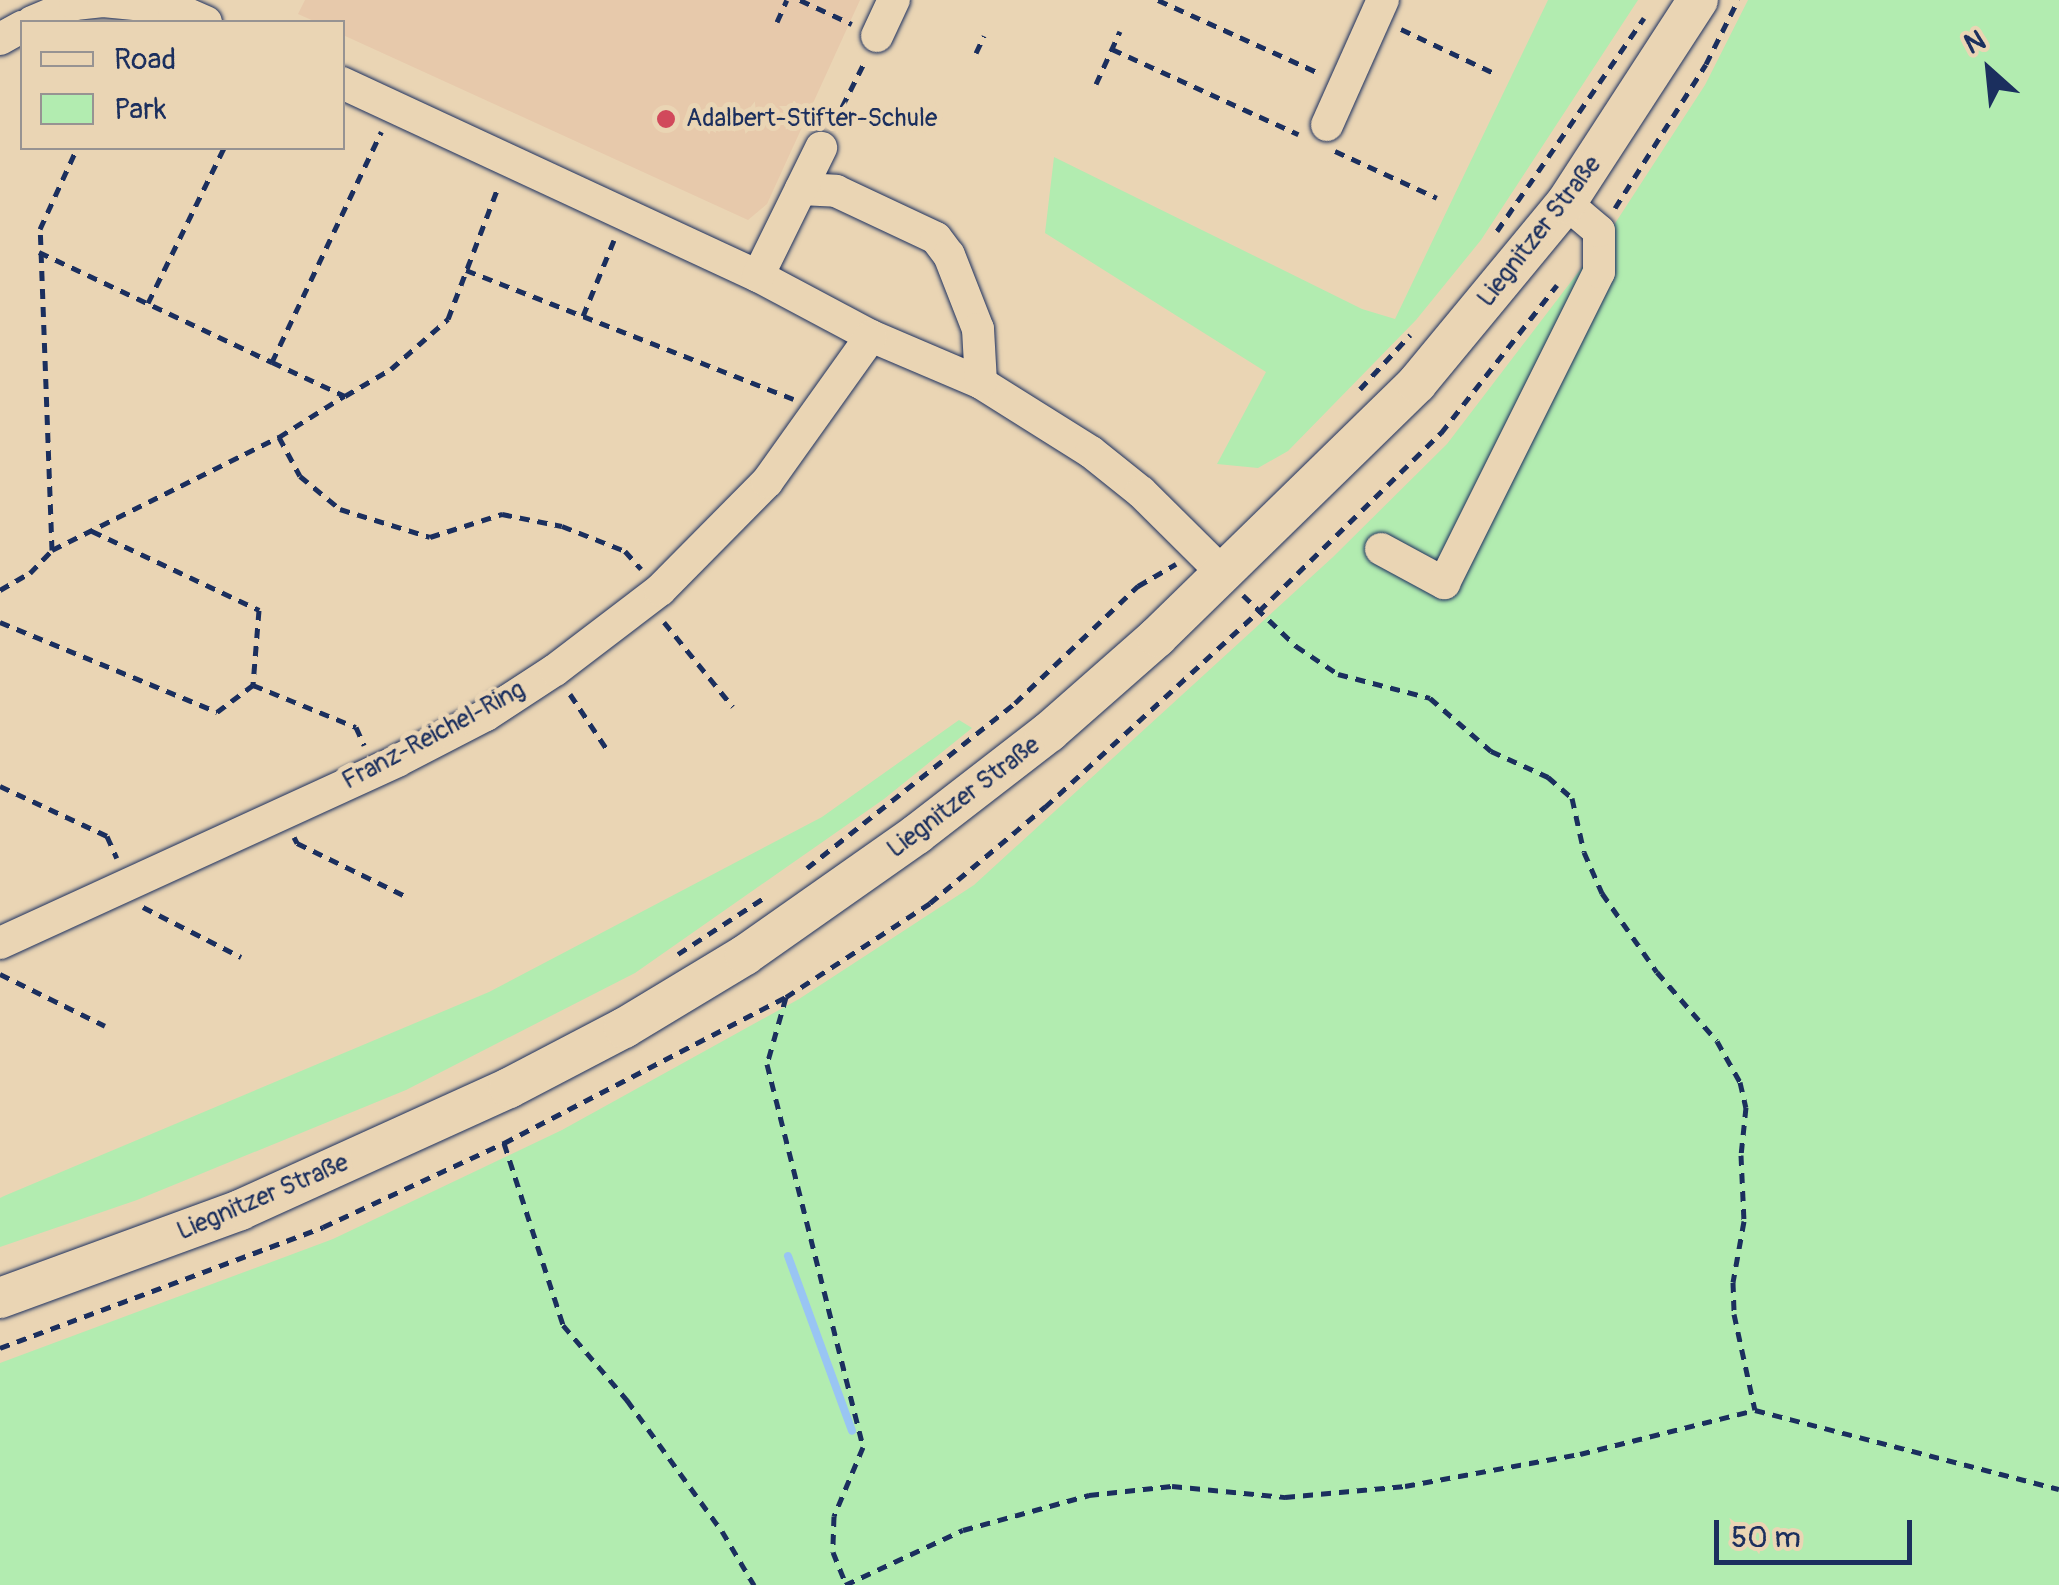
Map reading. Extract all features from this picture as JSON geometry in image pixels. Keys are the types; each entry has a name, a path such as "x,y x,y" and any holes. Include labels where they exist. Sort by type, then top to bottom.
{"main road":[{"name":"Liegnitzer Straße","path":"0,1298 198,1226 370,1154 522,1081 685,992 863,875 1020,755 1212,562 1416,383 1566,203 1698,0"}],"street":[{"path":"877,36 894,0"},
{"path":"37,20 75,4 103,1 174,8 201,20"},
{"path":"1320,136 1379,9"},
{"path":"345,84 758,276 871,336 981,383 1091,452 1212,562"},
{"path":"758,276 822,148"},
{"path":"802,189 836,191 936,238 949,255 978,330 981,383"},
{"path":"1381,549 1444,583 1599,272 1600,231 1566,203"},
{"name":"Franz-Reichel-Ring","path":"0,943 375,770 486,715 554,670 653,595 766,482 871,336"}],"path":[{"path":"778,22 787,0"},
{"path":"800,0 877,36 822,148"},
{"path":"1158,0 1345,85"},
{"path":"1379,9 1492,72"},
{"path":"1496,232 1646,15"},
{"path":"1096,84 1120,31"},
{"path":"976,54 984,36"},
{"path":"1112,49 1320,136 1437,198"},
{"path":"272,362 394,106"},
{"path":"52,550 40,230 76,150"},
{"path":"148,303 223,150"},
{"path":"0,590 30,573 52,550 279,437 391,369 448,319 509,159"},
{"path":"583,316 625,213"},
{"path":"39,252 345,396"},
{"path":"466,270 820,408"},
{"path":"1355,395 1416,330"},
{"path":"279,437 300,476 340,509 430,536 502,514 562,526 625,551 734,707"},
{"path":"0,622 216,712 253,684 259,610 92,531"},
{"path":"792,880 1015,704 1138,586 1212,562"},
{"path":"1258,611 1296,646 1338,674 1430,698 1492,751 1548,777 1572,798 1584,852 1602,893 1657,972 1716,1041 1740,1082 1746,1107 1741,1155 1744,1203 1733,1282 1734,1314 1755,1410"},
{"path":"554,670 608,751"},
{"path":"253,684 356,727 375,770"},
{"path":"0,786 107,836 128,883 147,912 241,957"},
{"path":"280,813 297,844 405,896"},
{"path":"664,963 776,890"},
{"path":"0,974 105,1026"},
{"path":"786,997 767,1064 863,1446 834,1516 833,1552 846,1585 963,1530 1089,1495 1172,1486 1285,1497 1406,1486 1580,1454 1755,1410 2059,1489"},
{"path":"504,1143 563,1325 638,1416 722,1531 754,1585"}],"shaded area":[{"name":"Adalbert-Stifter-Schule","path":"305,0 860,0 767,204 748,220 345,36 345,20 312,20 298,14"}],"green space":[{"path":"1548,0 1638,0 1481,240 1416,320 1288,451 1258,468 1217,464 1266,372 1045,233 1054,157 1362,309 1395,319"},
{"path":"1748,0 2059,0 2059,1585 0,1585 0,1363 333,1239 562,1130 799,999 974,885 1333,557 1447,444 1612,228 1705,85"},
{"path":"959,720 972,728 884,799 635,973 406,1090 137,1200 0,1247 0,1198 489,992 822,817"}],"waterway":[{"path":"788,1256 852,1431"}],"place":[{"name":"Adalbert-Stifter-Schule","path":"666,119"}]}
